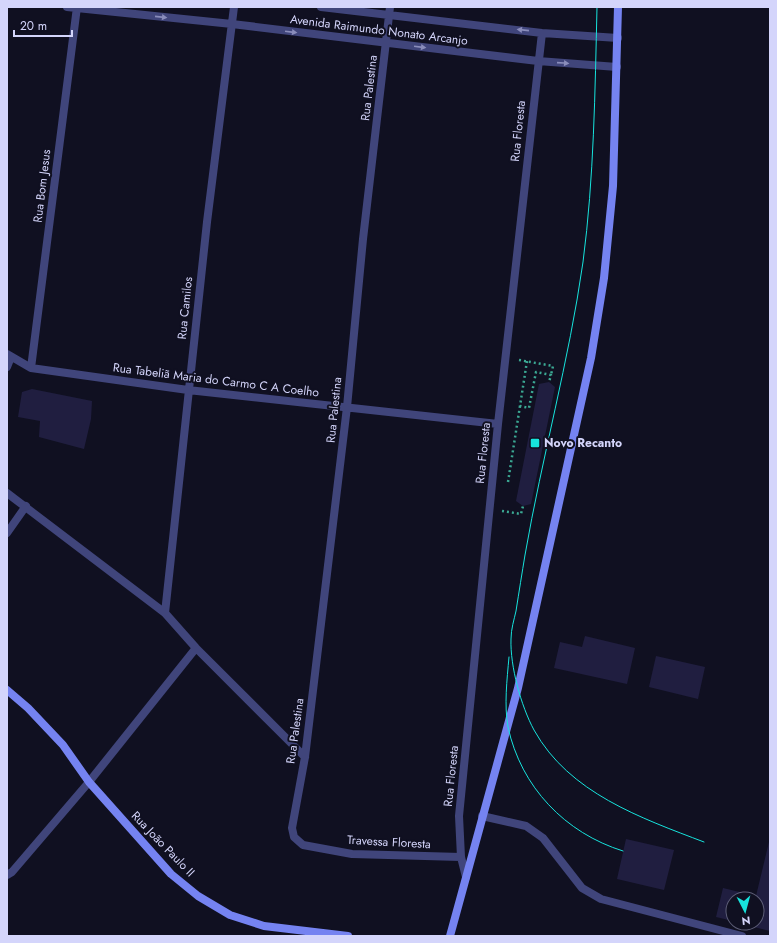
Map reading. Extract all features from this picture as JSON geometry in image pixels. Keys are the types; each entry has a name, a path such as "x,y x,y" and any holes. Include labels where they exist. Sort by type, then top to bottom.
{"main road":[{"path":"450,936 518,688 591,358 604,278 613,186 618,7"},
{"name":"Rua João Paulo II","path":"7,690 28,708 63,745 89,782 171,874 198,896 230,916 264,926 348,936"}],"street":[{"name":"Avenida Raimundo Nonato Arcanjo","path":"67,7 232,24 538,61 617,67"},
{"name":"Rua Camilos","path":"165,613 207,222 234,7"},
{"name":"Avenida Raimundo Nonato Arcanjo","path":"320,7 390,11 542,33 618,38"},
{"name":"Rua Bom Jesus","path":"31,368 77,8"},
{"name":"Rua Palestina","path":"294,814 305,757 390,11"},
{"name":"Rua Floresta","path":"466,877 461,858 459,816 505,357 542,33"},
{"name":"Rua Tabeliã Maria do Carmo C A Coelho","path":"9,356 31,368 188,390 498,424"},
{"path":"7,367 9,356"},
{"path":"7,493 165,613 196,648 305,757"},
{"path":"7,533 26,506"},
{"path":"7,875 12,872 89,782 196,648"},
{"name":"Travessa Floresta","path":"294,814 292,828 294,838 303,845 352,854 461,858"},
{"path":"482,816 526,826 532,830 543,838 557,854 582,888 601,899 742,936"}],"path":[{"path":"505,357 553,366 549,382"},
{"path":"507,489 527,361"},
{"path":"520,406 529,408 536,372 551,375"},
{"path":"503,511 504,504"},
{"path":"490,509 521,514 523,506"}],"building":[{"name":"Novo Recanto","path":"549,382 555,387 531,504 523,506 516,501 539,384"},
{"path":"32,389 92,401 91,419 84,449 39,437 40,421 18,417 22,392"},
{"path":"585,636 635,648 627,684 554,668 560,642 582,647"},
{"path":"656,656 705,667 698,699 649,687"},
{"path":"626,839 674,850 664,890 617,879"},
{"path":"769,842 770,931 765,930 765,891 757,891"},
{"path":"723,888 735,891 725,891 725,919 716,917"}],"tram line":[{"path":"597,7 592,167 583,262 570,336 532,518 512,628 512,661 517,686 529,720 549,752 566,771 608,801 632,813 704,842"},
{"path":"509,657 506,692 507,719 514,749 523,769 535,788 549,805 565,820 582,832 602,843 623,851"}],"place":[{"name":"Novo Recanto","path":"535,443"}]}
